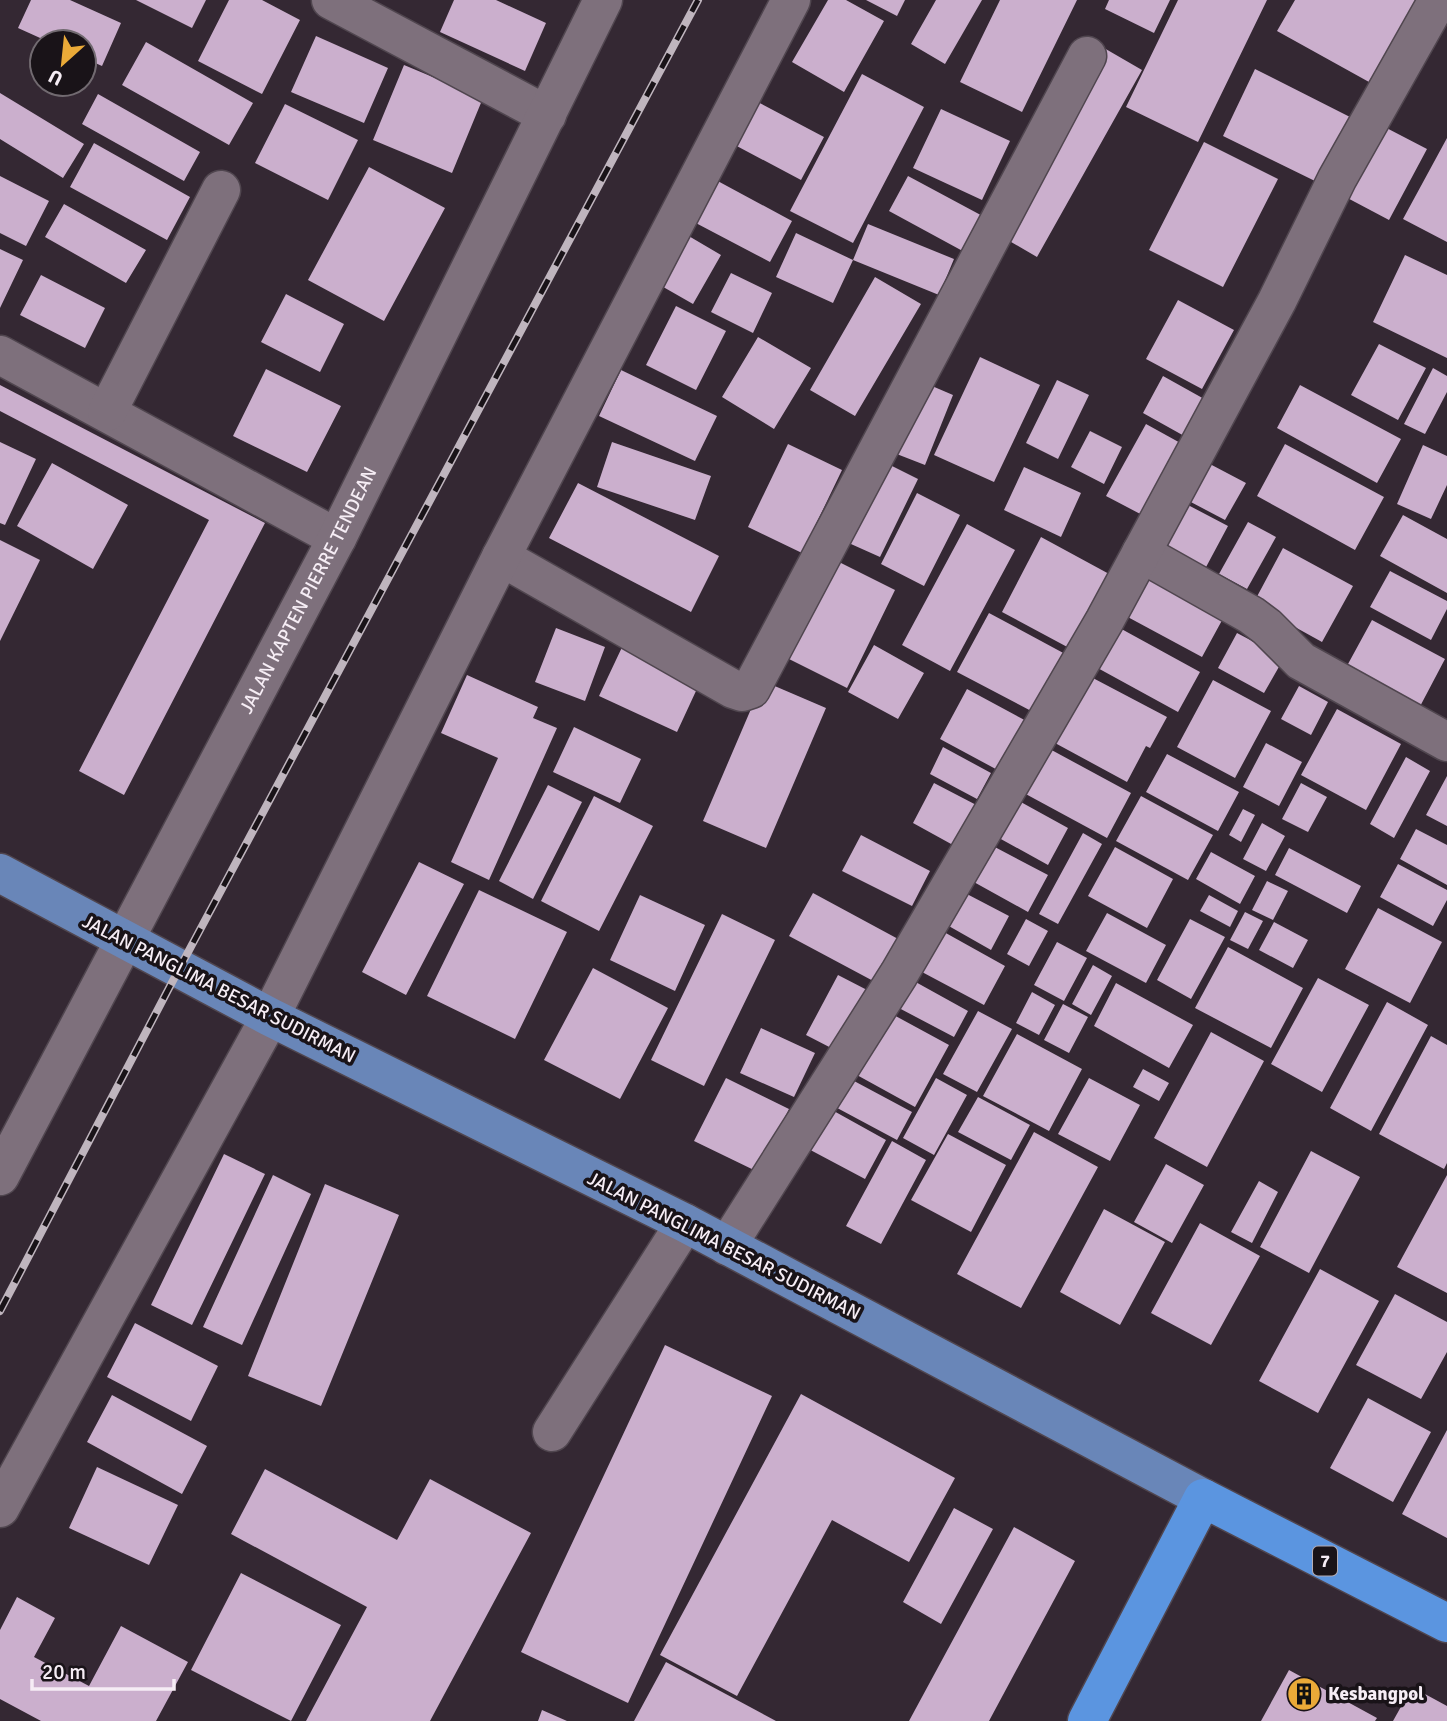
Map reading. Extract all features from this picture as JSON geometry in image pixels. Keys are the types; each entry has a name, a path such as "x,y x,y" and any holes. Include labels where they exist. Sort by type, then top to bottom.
{"highway":[{"name":"JALAN PANGLIMA BESAR SUDIRMAN","path":"1203,1498 1447,1623"},
{"path":"1087,1721 1203,1498"}],"main road":[{"name":"JALAN PANGLIMA BESAR SUDIRMAN","path":"0,873 270,1017 685,1223 1203,1498"}],"street":[{"path":"331,0 547,115"},
{"name":"JALAN KAPTEN PIERRE TENDEAN","path":"0,1176 337,538 603,0"},
{"path":"0,1508 270,1017 501,557 791,0"},
{"path":"727,1247 899,974 1105,620 1277,301 1337,179 1438,0"},
{"path":"501,557 733,689 742,692 751,689 1087,56"},
{"path":"107,412 220,190"},
{"path":"0,355 337,538"},
{"path":"1140,554 1251,615 1267,626 1301,661 1447,742"},
{"path":"552,1432 685,1223"}],"building":[{"path":"31,0 70,0 121,23 102,66 98,64 98,28 28,28 28,33 18,28"},
{"path":"136,0 206,0 192,28"},
{"path":"229,0 262,0 300,20 262,94 198,61"},
{"path":"454,0 496,0 546,23 525,71 440,32"},
{"path":"828,0 846,0 884,21 844,92 792,62"},
{"path":"866,0 905,0 897,16"},
{"path":"936,0 982,0 945,64 911,44"},
{"path":"1000,0 1077,0 1022,112 960,82"},
{"path":"1109,0 1170,0 1154,33 1105,9"},
{"path":"1178,0 1267,0 1198,142 1126,107"},
{"path":"1295,0 1416,0 1369,82 1277,31"},
{"path":"316,36 388,68 364,123 291,92"},
{"path":"146,42 253,103 229,145 122,85"},
{"path":"1104,48 1142,70 1037,257 999,235"},
{"path":"404,65 483,98 452,173 373,140"},
{"path":"1255,69 1350,117 1317,182 1223,136"},
{"path":"862,74 924,107 853,243 790,211"},
{"path":"0,93 84,144 63,178 0,139"},
{"path":"98,94 200,152 184,181 82,124"},
{"path":"756,101 824,137 801,180 733,144"},
{"path":"285,104 358,140 328,200 255,163"},
{"path":"941,109 1010,141 982,200 913,168"},
{"path":"1375,122 1427,149 1389,220 1338,193"},
{"path":"1447,138 1447,242 1403,219"},
{"path":"1204,142 1278,179 1223,287 1149,250"},
{"path":"94,143 190,197 167,240 70,187"},
{"path":"369,167 445,208 384,321 308,280"},
{"path":"0,176 49,201 26,246 0,233"},
{"path":"908,176 990,220 970,255 889,211"},
{"path":"714,179 792,221 770,262 692,221"},
{"path":"64,204 146,250 126,283 45,237"},
{"path":"868,224 954,259 939,295 853,260"},
{"path":"796,233 853,260 833,303 776,277"},
{"path":"687,235 721,255 693,304 658,284"},
{"path":"0,249 23,260 0,308"},
{"path":"1405,255 1447,275 1447,358 1373,322"},
{"path":"731,273 772,293 753,333 711,312"},
{"path":"41,275 105,308 85,348 20,315"},
{"path":"875,277 921,304 855,416 810,390"},
{"path":"286,294 344,324 320,372 261,342"},
{"path":"1178,300 1234,330 1202,389 1146,359"},
{"path":"676,306 726,331 696,390 646,365"},
{"path":"758,337 811,368 774,429 722,397"},
{"path":"1379,344 1426,368 1398,420 1351,395"},
{"path":"980,357 1040,385 994,482 934,455"},
{"path":"1433,368 1447,376 1447,392 1425,434 1404,424"},
{"path":"266,369 341,406 307,472 233,436"},
{"path":"621,370 717,416 695,461 599,416"},
{"path":"1163,376 1206,400 1186,437 1143,413"},
{"path":"918,380 953,395 925,465 889,451"},
{"path":"1057,380 1089,395 1058,459 1026,443"},
{"path":"0,385 265,523 124,795 79,771 209,520 0,411"},
{"path":"1300,385 1401,439 1377,483 1277,428"},
{"path":"1146,424 1184,445 1146,517 1106,496"},
{"path":"1090,431 1122,447 1104,484 1071,467"},
{"path":"0,442 36,459 5,525 0,523"},
{"path":"612,442 711,476 695,520 597,487"},
{"path":"788,444 842,470 802,553 748,527"},
{"path":"1285,444 1384,497 1355,550 1257,496"},
{"path":"1423,445 1447,456 1447,485 1431,519 1397,504"},
{"path":"880,460 918,479 880,557 842,540"},
{"path":"52,463 128,505 93,569 17,526"},
{"path":"1208,463 1246,483 1225,520 1187,500"},
{"path":"1024,467 1081,493 1061,537 1004,510"},
{"path":"578,483 719,556 691,612 549,538"},
{"path":"917,493 960,515 924,586 881,564"},
{"path":"1188,505 1228,526 1205,569 1165,547"},
{"path":"1403,515 1447,539 1447,593 1380,556"},
{"path":"1248,522 1276,537 1247,589 1219,574"},
{"path":"967,524 1015,550 950,671 902,645"},
{"path":"1041,537 1111,575 1071,649 1002,612"},
{"path":"0,540 40,560 0,641"},
{"path":"1283,548 1353,586 1322,642 1253,604"},
{"path":"831,558 895,590 847,688 783,656"},
{"path":"1148,571 1226,613 1202,657 1124,615"},
{"path":"1390,571 1447,601 1447,609 1431,640 1370,607"},
{"path":"989,613 1067,655 1035,713 957,672"},
{"path":"1372,620 1445,659 1416,714 1342,675"},
{"path":"1116,626 1200,672 1178,712 1094,666"},
{"path":"556,628 605,647 585,701 535,682"},
{"path":"1237,633 1284,658 1264,693 1218,668"},
{"path":"624,643 702,678 677,732 599,696"},
{"path":"874,645 924,673 898,719 848,692"},
{"path":"467,675 538,707 533,718 557,728 489,880 451,862 498,758 441,733"},
{"path":"1091,677 1167,717 1150,748 1146,746 1127,782 1055,743"},
{"path":"1213,680 1271,711 1235,778 1177,747"},
{"path":"763,681 826,708 766,848 703,821"},
{"path":"1299,686 1328,702 1311,735 1281,719"},
{"path":"967,689 1032,724 1005,774 940,739"},
{"path":"1337,709 1401,744 1366,810 1301,775"},
{"path":"574,727 641,759 620,803 553,772"},
{"path":"1266,743 1302,762 1279,806 1243,787"},
{"path":"943,747 991,773 977,799 930,774"},
{"path":"1046,747 1131,793 1107,838 1022,792"},
{"path":"1167,754 1239,792 1218,831 1146,792"},
{"path":"1406,757 1430,771 1394,838 1370,824"},
{"path":"1447,776 1447,826 1426,815"},
{"path":"934,783 984,809 962,850 913,823"},
{"path":"1301,783 1327,797 1308,832 1282,819"},
{"path":"548,785 582,802 533,899 499,881"},
{"path":"594,796 653,826 599,931 541,901"},
{"path":"1141,796 1213,835 1188,880 1116,841"},
{"path":"1019,801 1068,828 1048,865 999,838"},
{"path":"1243,809 1255,815 1241,842 1229,835"},
{"path":"1262,823 1285,836 1266,871 1243,859"},
{"path":"1416,829 1447,845 1447,885 1400,859"},
{"path":"1083,833 1102,844 1058,924 1039,914"},
{"path":"861,835 930,871 912,906 842,871"},
{"path":"991,845 1048,875 1028,912 972,881"},
{"path":"1115,847 1173,879 1147,928 1088,896"},
{"path":"1289,848 1361,886 1347,913 1275,875"},
{"path":"1211,852 1255,876 1240,904 1196,879"},
{"path":"419,862 464,884 406,995 362,972"},
{"path":"1398,864 1447,890 1447,900 1433,926 1380,897"},
{"path":"1267,881 1288,891 1273,920 1252,910"},
{"path":"479,890 567,932 515,1039 427,996"},
{"path":"813,893 900,940 877,983 789,936"},
{"path":"965,893 1009,916 991,950 947,925"},
{"path":"640,895 705,925 675,991 610,960"},
{"path":"1209,895 1238,911 1230,927 1200,911"},
{"path":"1378,908 1442,942 1410,1003 1345,969"},
{"path":"1245,912 1263,921 1248,949 1230,940"},
{"path":"1107,913 1166,945 1146,983 1086,951"},
{"path":"722,914 775,940 704,1086 651,1060"},
{"path":"1026,919 1048,931 1029,966 1007,954"},
{"path":"1190,919 1225,937 1191,999 1157,980"},
{"path":"1274,922 1308,940 1293,968 1259,950"},
{"path":"944,932 1005,966 984,1005 922,972"},
{"path":"1057,942 1087,958 1064,1001 1034,985"},
{"path":"1228,947 1303,988 1271,1048 1195,1008"},
{"path":"1093,965 1112,976 1091,1015 1072,1004"},
{"path":"593,968 668,1008 620,1099 544,1060"},
{"path":"838,975 869,991 837,1051 806,1035"},
{"path":"1318,978 1369,1005 1322,1092 1271,1064"},
{"path":"912,980 968,1011 954,1037 897,1007"},
{"path":"1116,983 1193,1025 1169,1068 1094,1026"},
{"path":"1032,992 1055,1005 1039,1035 1016,1023"},
{"path":"1387,1002 1428,1025 1371,1131 1330,1108"},
{"path":"1063,1004 1088,1017 1069,1053 1044,1040"},
{"path":"879,1007 949,1045 915,1107 846,1069"},
{"path":"978,1011 1012,1029 977,1092 943,1074"},
{"path":"761,1028 815,1053 794,1097 740,1073"},
{"path":"1211,1032 1264,1061 1207,1167 1154,1138"},
{"path":"1017,1034 1082,1069 1049,1131 983,1096"},
{"path":"1431,1036 1447,1045 1447,1163 1444,1169 1379,1134"},
{"path":"1143,1069 1169,1083 1159,1101 1133,1087"},
{"path":"841,1074 912,1112 897,1140 826,1102"},
{"path":"726,1078 789,1109 758,1172 694,1141"},
{"path":"936,1078 967,1095 934,1155 903,1138"},
{"path":"1089,1078 1140,1105 1110,1161 1058,1134"},
{"path":"978,1097 1030,1125 1011,1160 958,1132"},
{"path":"823,1105 886,1140 865,1179 801,1145"},
{"path":"1034,1132 1098,1167 1021,1308 957,1274"},
{"path":"948,1134 1006,1165 971,1232 911,1200"},
{"path":"892,1141 926,1160 881,1244 846,1226"},
{"path":"1311,1151 1360,1177 1309,1273 1260,1247"},
{"path":"224,1154 265,1174 192,1325 151,1305"},
{"path":"1166,1164 1204,1185 1172,1243 1134,1222"},
{"path":"273,1175 311,1194 242,1345 203,1327"},
{"path":"1447,1175 1447,1293 1397,1267"},
{"path":"1259,1181 1278,1192 1252,1243 1231,1232"},
{"path":"325,1184 399,1215 321,1406 248,1376"},
{"path":"1104,1209 1165,1242 1120,1325 1060,1292"},
{"path":"1200,1223 1260,1256 1211,1345 1151,1313"},
{"path":"1320,1269 1379,1301 1318,1413 1259,1381"},
{"path":"1395,1294 1447,1322 1447,1352 1421,1399 1356,1365"},
{"path":"135,1323 218,1366 191,1421 107,1377"},
{"path":"665,1345 772,1396 628,1703 521,1652"},
{"path":"801,1394 955,1478 909,1562 832,1520 737,1696 660,1655"},
{"path":"112,1395 207,1446 182,1494 87,1442"},
{"path":"1368,1398 1431,1432 1393,1502 1330,1468"},
{"path":"1447,1430 1447,1538 1402,1514"},
{"path":"97,1467 178,1505 149,1565 69,1528"},
{"path":"265,1469 397,1540 430,1479 531,1533 430,1721 306,1721 367,1607 231,1534"},
{"path":"954,1508 993,1529 941,1624 903,1602"},
{"path":"1014,1527 1075,1561 989,1721 909,1721"},
{"path":"241,1573 341,1625 291,1721 191,1670"},
{"path":"17,1597 55,1618 34,1657 89,1686 121,1626 188,1662 156,1721 41,1721 0,1699 0,1630"},
{"path":"666,1662 737,1700 776,1721 634,1721"},
{"name":"Kesbangpol","path":"1289,1670 1377,1718 1375,1721 1261,1721"},
{"name":"Kesbangpol","path":"1412,1687 1447,1706 1447,1721 1393,1721"},
{"path":"542,1710 567,1721 538,1721"}],"railway":[{"path":"0,1311 179,969 698,0"}],"place":[{"name":"Kesbangpol","path":"1304,1694"}]}
